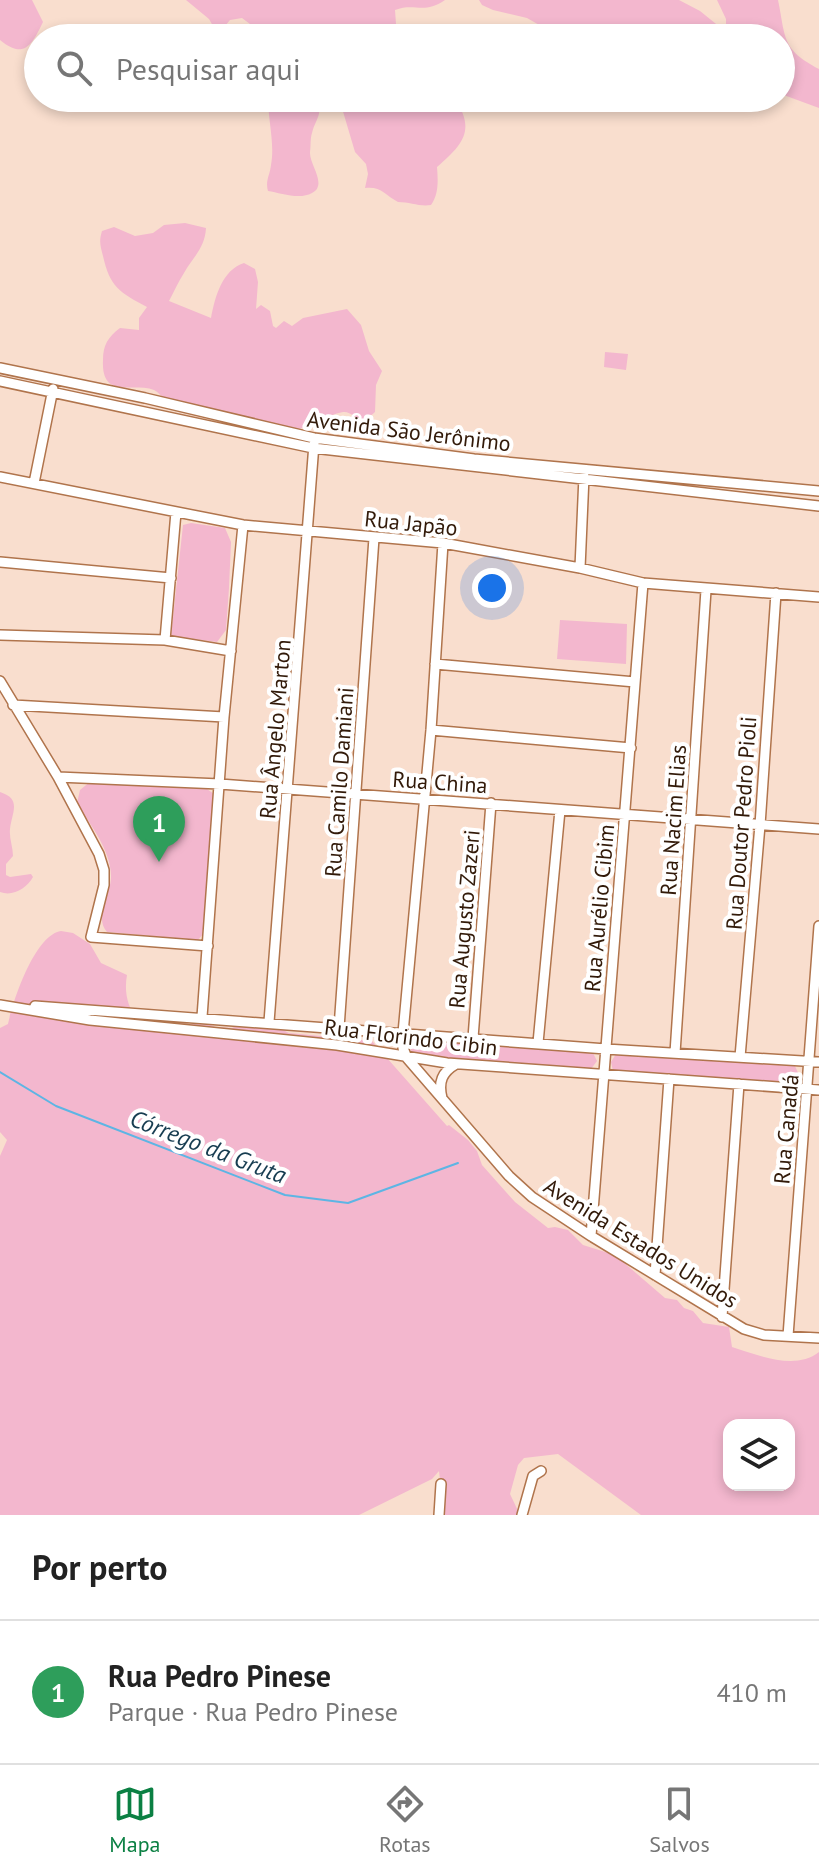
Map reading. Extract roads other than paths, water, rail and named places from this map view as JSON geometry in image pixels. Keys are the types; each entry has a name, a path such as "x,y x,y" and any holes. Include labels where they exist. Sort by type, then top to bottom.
{"street":[{"name":"Avenida São Jerônimo","path":"0,368 162,402 314,443 819,491"},
{"name":"Avenida São Jerônimo","path":"0,381 314,443 583,481 819,506"},
{"path":"34,483 54,381"},
{"path":"160,415 162,402"},
{"name":"Rua Ângelo Marton","path":"269,1022 314,443"},
{"path":"580,568 585,469"},
{"name":"Rua Japão","path":"0,477 243,525 443,543 643,583 819,597"},
{"path":"165,640 176,512"},
{"path":"202,1017 224,717 243,525"},
{"name":"Rua Camilo Damiani","path":"339,1028 374,538"},
{"path":"407,1058 403,1033 431,730 443,543"},
{"path":"0,562 171,578"},
{"name":"Rua Aurélio Cibim","path":"591,1236 643,583"},
{"name":"Rua Nacim Elias","path":"675,1053 706,590"},
{"name":"Rua Doutor Pedro Pioli","path":"740,1057 776,593"},
{"path":"0,635 165,640 231,651"},
{"path":"435,664 635,682"},
{"path":"0,681 58,777 99,854 104,885 91,937 208,946"},
{"path":"13,705 224,717"},
{"path":"431,730 631,748"},
{"name":"Rua China","path":"58,777 220,784 819,829"},
{"name":"Rua Augusto Zazeri","path":"473,1038 491,803"},
{"path":"538,1043 560,810"},
{"name":"Rua Canadá","path":"788,1336 806,1089 814,1062 819,926"},
{"name":"Rua Florindo Cibin","path":"0,1004 814,1062"},
{"name":"Rua Florindo Cibin","path":"0,1004 99,1021 337,1045 456,1064 819,1090"},
{"name":"Avenida Estados Unidos","path":"407,1058 509,1176 532,1197 744,1329 764,1335 819,1338"},
{"path":"442,1098 439,1088 442,1077 456,1064"},
{"path":"655,1275 669,1079"},
{"path":"722,1317 739,1084"},
{"path":"522,1515 533,1476 541,1471"},
{"path":"439,1515 441,1484"}],"waterway":[{"name":"Córrego da Gruta","path":"0,1072 56,1106 285,1195 348,1203 458,1163"}],"place":[{"name":"Rua Pedro Pinese","path":"159,862"}]}
